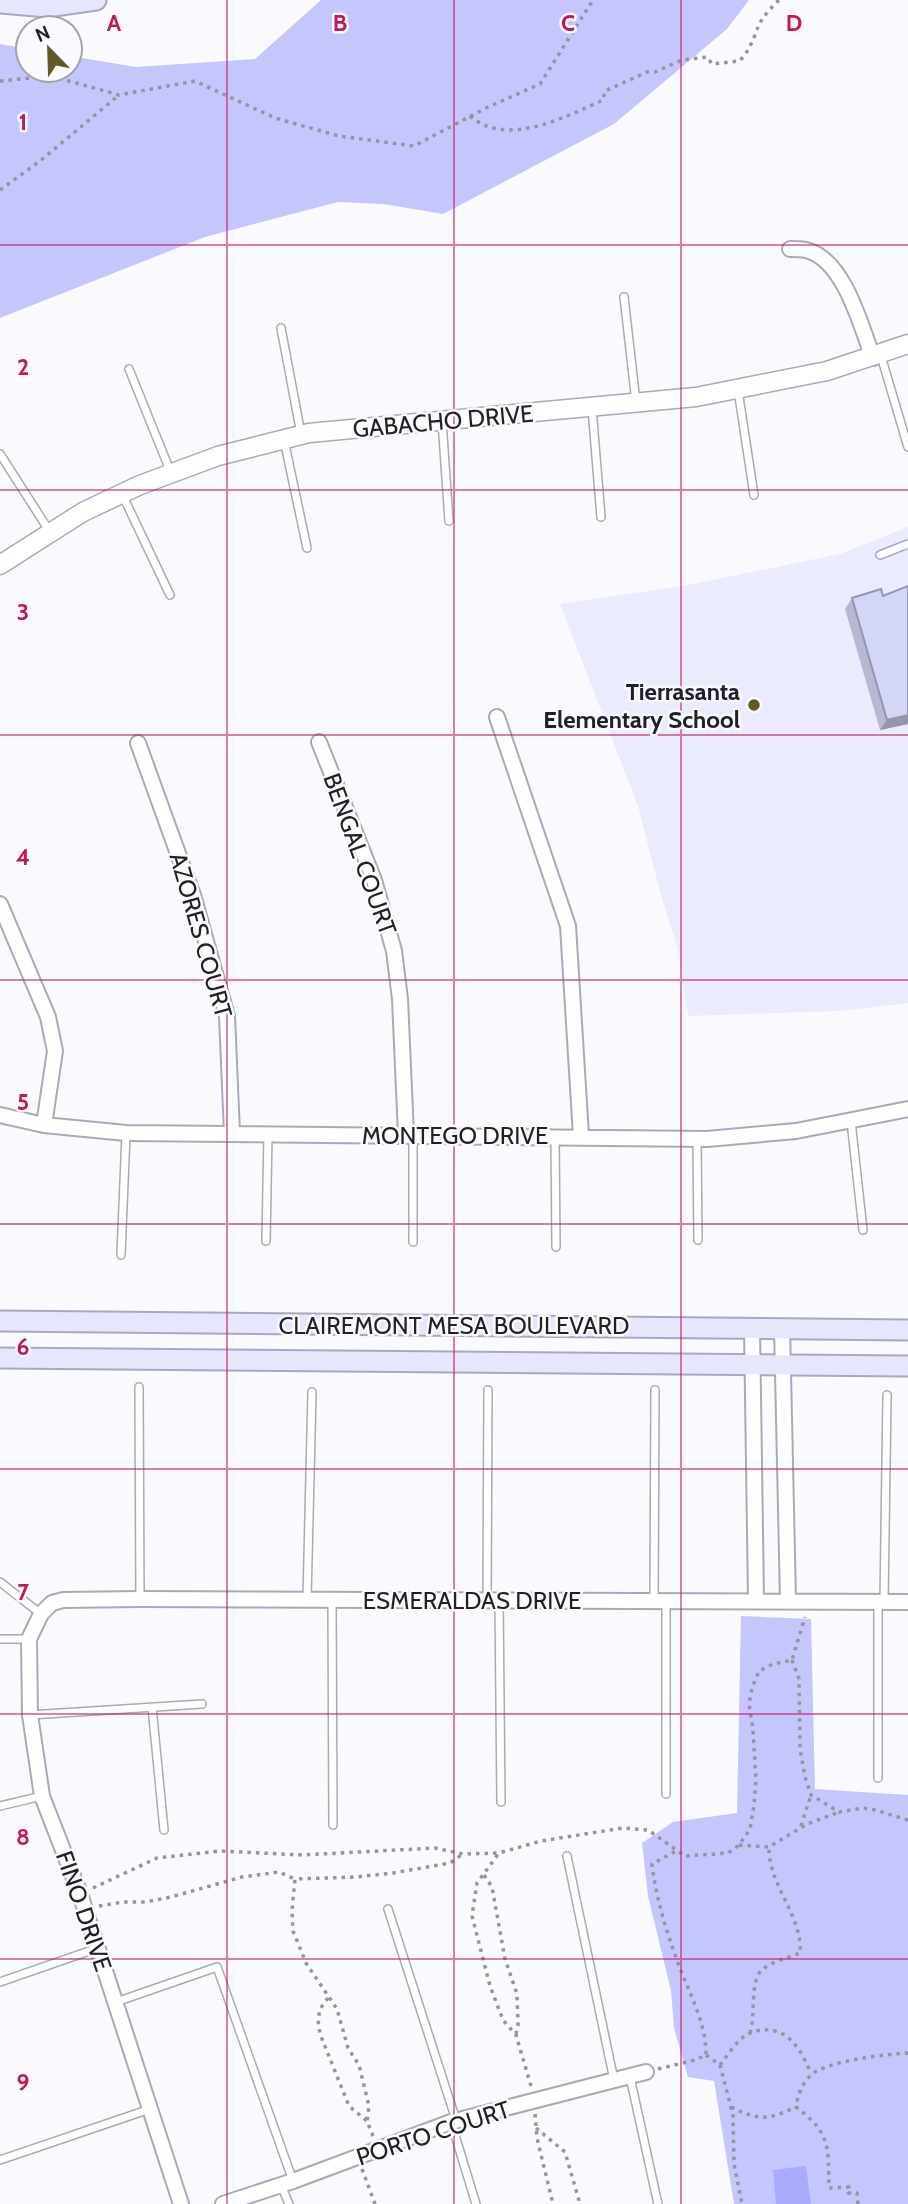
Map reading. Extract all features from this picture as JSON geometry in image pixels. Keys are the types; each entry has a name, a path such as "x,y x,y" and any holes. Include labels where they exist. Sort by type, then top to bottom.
{"main road":[{"path":"0,3 47,7 96,0"},
{"name":"CLAIREMONT MESA BOULEVARD","path":"0,1321 908,1330"},
{"name":"CLAIREMONT MESA BOULEVARD","path":"0,1358 908,1366"}],"street":[{"path":"790,249 807,250 824,260 842,279 877,356"},
{"name":"GABACHO DRIVE","path":"0,565 83,512 122,493 218,456 284,439 302,435 696,397 827,371 908,344"},
{"path":"497,717 568,926 581,1136"},
{"name":"BENGAL COURT","path":"319,742 374,880 394,951 409,1135"},
{"name":"AZORES COURT","path":"138,743 193,895 227,1016 232,1133"},
{"path":"0,904 48,1017 55,1051 44,1125"},
{"name":"MONTEGO DRIVE","path":"0,1115 44,1125 126,1133 697,1138 796,1131 908,1109"},
{"path":"752,1327 756,1600"},
{"path":"782,1327 788,1600"},
{"name":"ESMERALDAS DRIVE","path":"41,1614 52,1603 63,1600 908,1602"},
{"name":"FINO DRIVE","path":"41,1614 29,1639 30,1715 41,1796 80,1894 180,2204"},
{"name":"PORTO COURT","path":"223,2204 454,2121 646,2072"}],"lane":[{"path":"624,297 636,403"},
{"path":"281,328 302,435"},
{"path":"877,356 908,447"},
{"path":"129,369 171,473"},
{"path":"738,389 754,495"},
{"path":"592,407 601,517"},
{"path":"442,421 449,521"},
{"path":"284,439 307,548"},
{"path":"0,454 50,533"},
{"path":"122,493 170,594"},
{"path":"880,555 908,544"},
{"path":"851,1121 863,1230"},
{"path":"121,1255 126,1133"},
{"path":"266,1241 268,1134"},
{"path":"409,1135 413,1242"},
{"path":"555,1136 556,1247"},
{"path":"697,1138 698,1240"},
{"path":"139,1387 140,1599"},
{"path":"488,1390 501,1802"},
{"path":"654,1390 666,1794"},
{"path":"307,1600 312,1392"},
{"path":"878,1777 887,1395"},
{"path":"0,1583 41,1614"},
{"path":"332,1600 333,1825"},
{"path":"0,1639 29,1639"},
{"path":"30,1715 202,1704"},
{"path":"152,1707 164,1830"},
{"path":"0,1806 41,1796"},
{"path":"567,1856 614,2081"},
{"path":"388,1909 454,2121 476,2204"},
{"path":"0,1982 98,1948"},
{"path":"115,2003 217,1967 287,2183 289,2204"},
{"path":"630,2077 658,2204"},
{"path":"0,2160 150,2109"}],"path":[{"path":"0,81 51,76 119,94 195,81 275,118 339,136 414,146 470,116 540,84 593,0"},
{"path":"470,116 480,125 512,131 552,123 603,100 605,91 682,60 701,56 707,57 712,64 738,61 756,36 758,26 779,0"},
{"path":"0,190 40,161 119,94"},
{"path":"800,1828 811,1795 800,1749 799,1679 792,1660 809,1602"},
{"path":"80,1894 157,1858 207,1852 302,1855 435,1848 463,1854 499,1853 541,1840 623,1828 648,1830 685,1856 729,1853 739,1845 750,1829 754,1805 756,1780 749,1704 752,1688 760,1671 773,1664 792,1660"},
{"path":"811,1795 839,1812"},
{"path":"739,1845 769,1847 800,1828 839,1812 863,1808 908,1820"},
{"path":"720,2065 737,2043 750,2033 757,1978 761,1969 800,1953 801,1938 771,1867 769,1847"},
{"path":"676,1851 652,1864 656,1894 678,1964 706,2035 706,2055"},
{"path":"499,1853 477,1884 472,1916 490,1986 503,2020 516,2035 529,2074 536,2128 553,2204"},
{"path":"85,1910 124,1902 145,1902 242,1877 278,1872 295,1879 356,1877 450,1863 463,1854"},
{"path":"484,1875 492,1887 505,1959 517,1994 519,2025 516,2035"},
{"path":"295,1879 293,1931 306,1963 337,2009 348,2048 363,2078 369,2106 367,2121 377,2150"},
{"path":"328,1998 320,2010 320,2034 349,2106 367,2121"},
{"path":"750,2033 779,2033 791,2039 803,2055 811,2074"},
{"path":"731,2107 761,2119 779,2115 796,2107 811,2074 861,2058 908,2053"},
{"path":"706,2055 720,2065 731,2107 735,2133 734,2164 742,2204"},
{"path":"646,2072 706,2055"},
{"path":"796,2107 818,2126 825,2137 829,2188 849,2187 848,2193 857,2193 858,2204"},
{"path":"536,2128 565,2152 580,2204"},
{"path":"358,2157 375,2204"}],"shaded area":[{"path":"321,0 749,0 727,29 614,124 443,214 383,204 338,202 205,237 0,318 0,44 14,46 14,84 84,84 84,58 136,67 255,59"},
{"name":"Tierrasanta Elementary School","path":"908,527 908,1003 839,1011 688,1016 678,950 638,806 560,604 683,586 840,554"},
{"path":"741,1616 811,1619 815,1789 908,1795 908,2204 734,2204 714,2081 688,2077 674,2028 671,1991 648,1896 642,1843 673,1822 737,1813"},
{"path":"806,2166 811,2204 776,2204 773,2170"}],"building":[{"path":"908,586 908,715 887,720 852,598 881,589 883,596"}],"place":[{"name":"Tierrasanta Elementary School","path":"754,705"}]}
